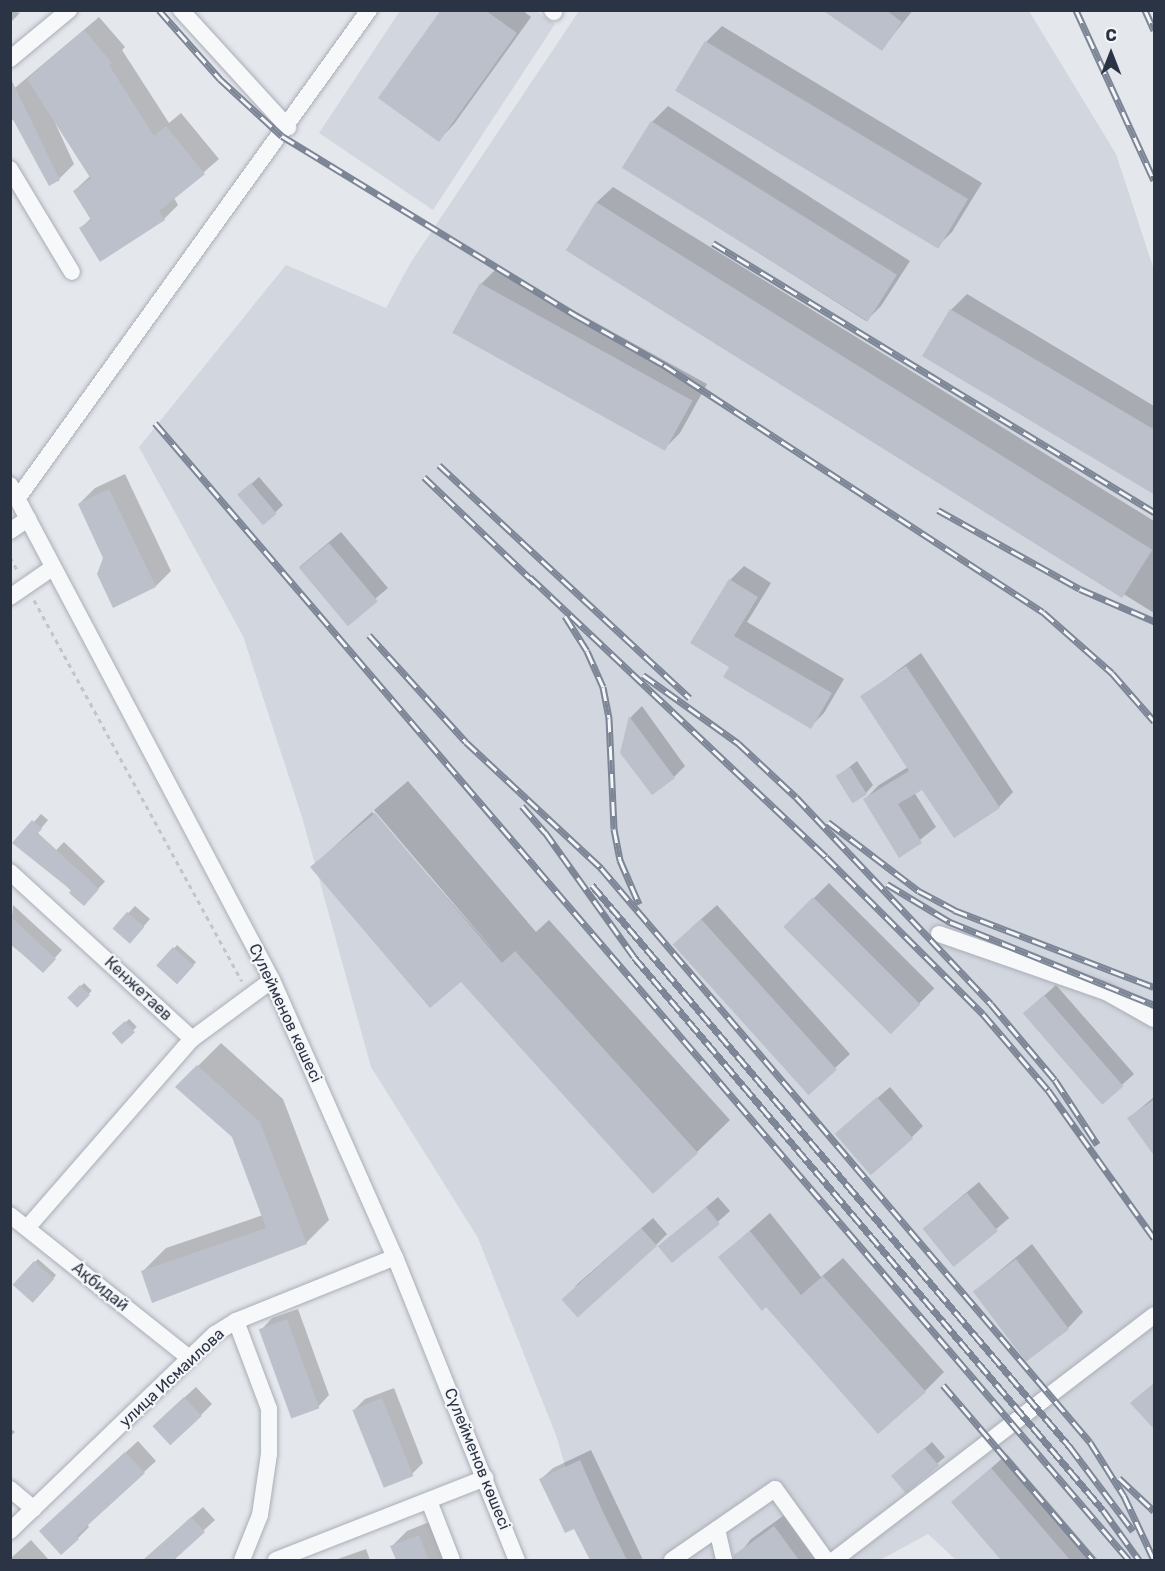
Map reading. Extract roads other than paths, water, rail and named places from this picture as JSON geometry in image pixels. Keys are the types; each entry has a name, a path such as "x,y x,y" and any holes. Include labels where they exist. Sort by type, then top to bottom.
{"street":[{"path":"10,58 69,10"},
{"path":"181,10 288,128"},
{"path":"14,492 47,453 288,128 369,10"},
{"path":"10,170 72,272"},
{"name":"Сүлейменов көшесі","path":"14,492 52,568 272,981 395,1257 517,1560"},
{"path":"10,531 28,519"},
{"path":"10,597 52,568"},
{"name":"Кенжетаев","path":"10,872 192,1039"},
{"path":"939,934 1106,992 1155,1019"},
{"path":"27,1228 192,1039 272,981"},
{"name":"Ақбидай","path":"10,1215 189,1358"},
{"name":"улица Исмаилова","path":"10,1531 189,1358 236,1321 395,1257"},
{"path":"834,1560 1155,1315"},
{"path":"236,1321 269,1409 269,1454 260,1515 242,1560"},
{"path":"276,1560 429,1502 485,1478"},
{"path":"10,1489 34,1509"},
{"path":"672,1560 775,1489 826,1560"},
{"path":"429,1502 452,1560"},
{"path":"717,1529 724,1560"}],"railway":[{"path":"159,10 220,79 282,136 577,316 664,365 1043,612 1112,673 1154,721"},
{"path":"1076,10 1154,180"},
{"path":"1145,10 1154,30"},
{"path":"713,243 1154,512"},
{"path":"155,423 1129,1560"},
{"path":"439,465 690,698"},
{"path":"424,477 535,583"},
{"path":"938,510 1080,589 1154,621"},
{"path":"530,577 826,857 983,1014 1048,1090 1154,1238"},
{"path":"565,616 587,651 603,687 609,718 614,829 620,860 639,904"},
{"path":"369,635 466,742 601,868 1090,1442 1124,1496 1154,1560"},
{"path":"643,675 738,743 796,797 991,1004 1055,1080 1097,1144"},
{"path":"522,806 545,832 634,957 1103,1510 1139,1560"},
{"path":"828,822 919,891 954,910 1154,987"},
{"path":"887,884 950,922 1154,1005"},
{"path":"592,885 1070,1447 1133,1531"},
{"path":"943,1385 1093,1560"},
{"path":"1119,1478 1154,1511"}]}
